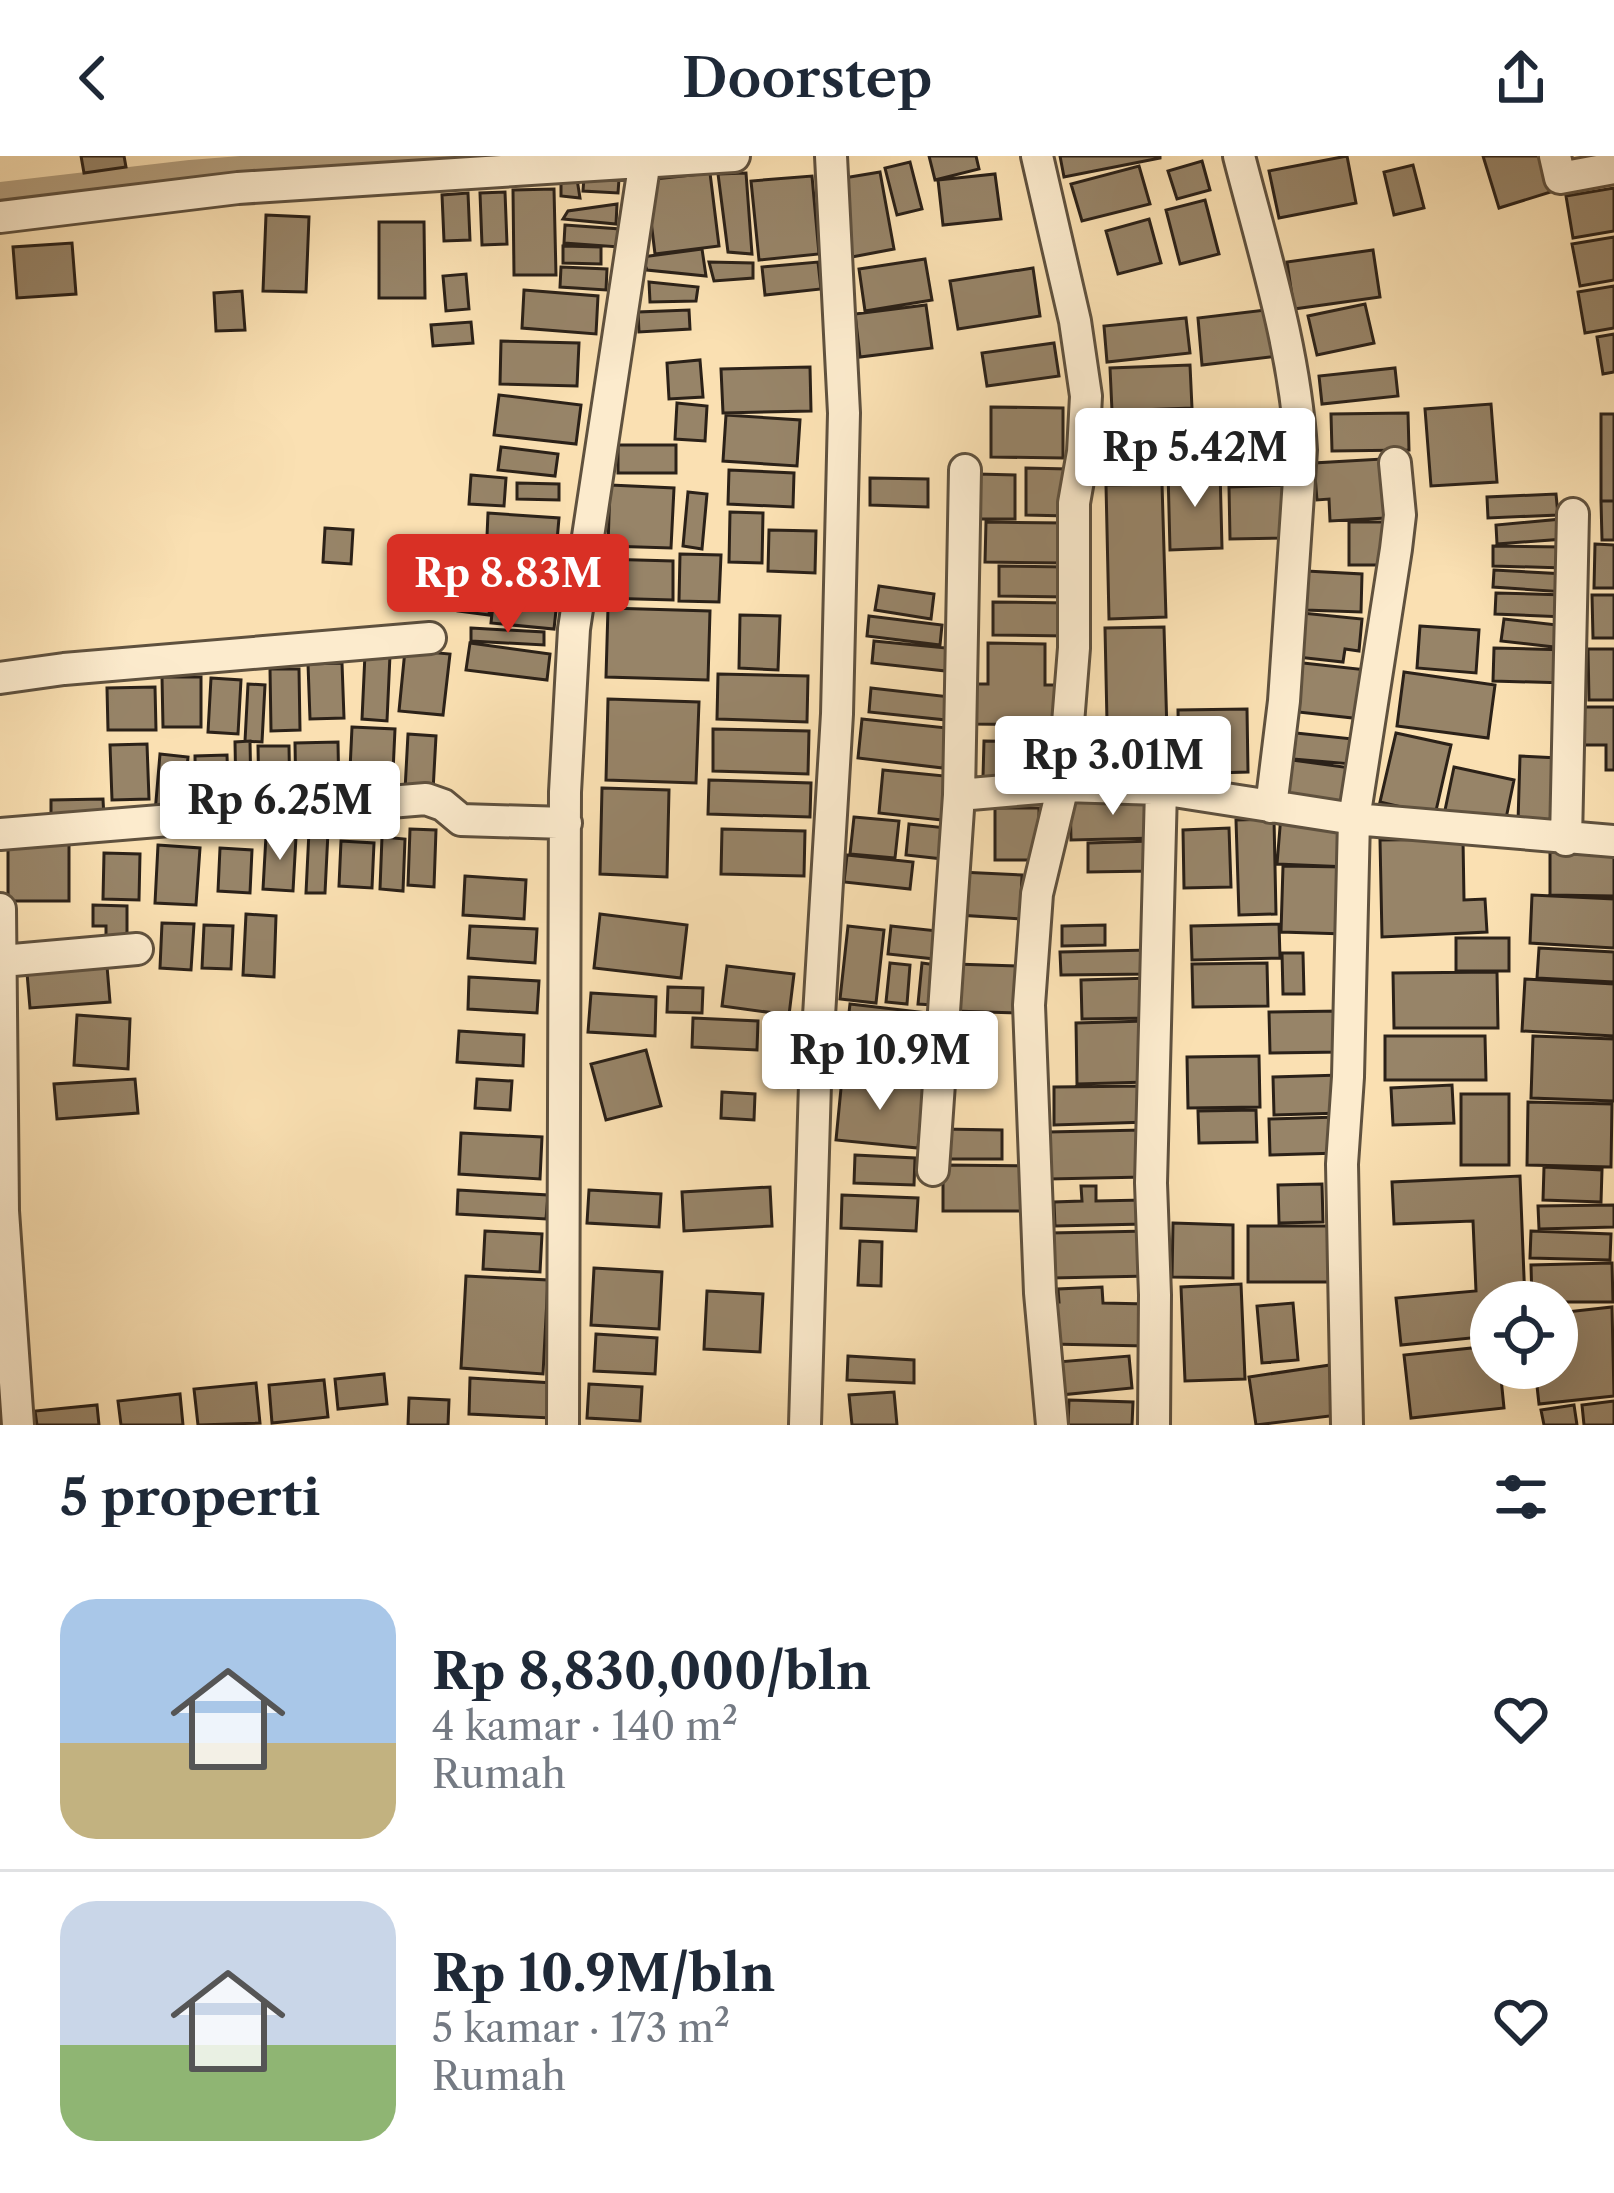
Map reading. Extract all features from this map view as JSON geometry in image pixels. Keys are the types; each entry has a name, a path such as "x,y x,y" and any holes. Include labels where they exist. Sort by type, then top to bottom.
{"street":[{"path":"0,217 238,188 734,156"},
{"path":"805,1425 844,413 831,156"},
{"path":"1037,156 1075,321 1086,396 1074,503 1074,648 1063,786 1037,893 1029,1005 1040,1293 1052,1425"},
{"path":"1239,156 1280,310 1301,450 1284,701 1271,807"},
{"path":"1555,156 1560,178 1614,168"},
{"path":"563,1425 566,824 574,629 644,160"},
{"path":"1347,1425 1342,1164 1354,819 1396,549 1400,514 1395,463"},
{"path":"933,1170 959,795 964,470"},
{"path":"1566,840 1574,514"},
{"path":"0,678 430,638"},
{"path":"959,795 1063,786 1161,789 1354,819 1614,841"},
{"path":"1154,1425 1151,1183 1161,789"},
{"path":"0,834 426,799 461,820 566,824"},
{"path":"0,910 8,1389 18,1425"},
{"path":"2,961 137,949"}],"building":[{"path":"81,156 124,156 126,167 84,173"},
{"path":"929,156 976,156 979,169 935,180"},
{"path":"1060,156 1160,156 1160,158 1064,177"},
{"path":"1347,156 1356,203 1279,218 1269,171"},
{"path":"1483,156 1547,156 1557,190 1499,208"},
{"path":"1202,161 1210,190 1177,199 1168,171"},
{"path":"910,162 922,209 897,215 885,168"},
{"path":"1413,165 1424,208 1394,215 1384,172"},
{"path":"1139,166 1150,204 1082,221 1071,184"},
{"path":"880,172 894,249 852,257 838,179"},
{"path":"710,173 719,246 655,254 646,180"},
{"path":"746,173 752,254 728,252 718,174"},
{"path":"995,174 1001,219 943,225 938,180"},
{"path":"812,176 819,254 759,260 751,181"},
{"path":"584,177 619,179 618,193 583,191"},
{"path":"577,179 580,198 561,196 561,181"},
{"path":"1614,188 1614,231 1573,238 1566,196"},
{"path":"554,189 556,275 514,275 513,190"},
{"path":"505,192 507,244 482,245 480,193"},
{"path":"468,193 470,240 444,241 442,195"},
{"path":"1205,200 1219,254 1180,264 1166,210"},
{"path":"617,204 616,224 563,219 568,211"},
{"path":"266,215 309,217 306,292 263,291"},
{"path":"1149,219 1161,263 1118,274 1106,231"},
{"path":"379,222 424,222 425,298 379,298"},
{"path":"565,225 620,229 619,247 564,243"},
{"path":"1614,237 1614,280 1580,286 1572,244"},
{"path":"72,243 76,294 17,298 13,247"},
{"path":"563,246 601,247 601,264 563,263"},
{"path":"702,249 706,276 647,270 642,257"},
{"path":"1373,250 1380,297 1294,309 1287,262"},
{"path":"925,259 932,300 865,311 859,269"},
{"path":"709,262 753,263 753,278 714,281"},
{"path":"818,262 821,289 765,295 762,267"},
{"path":"561,267 607,269 606,290 560,287"},
{"path":"1033,268 1040,316 958,329 950,281"},
{"path":"466,274 469,309 446,311 443,276"},
{"path":"649,282 698,287 696,301 650,302"},
{"path":"1614,286 1614,328 1585,333 1578,292"},
{"path":"524,290 598,296 596,334 522,328"},
{"path":"242,291 245,330 216,331 214,293"},
{"path":"1365,304 1374,343 1317,355 1308,316"},
{"path":"926,305 932,348 860,357 855,314"},
{"path":"1274,309 1279,356 1202,365 1198,318"},
{"path":"689,310 690,329 639,332 638,312"},
{"path":"1186,318 1190,353 1107,362 1104,326"},
{"path":"471,322 473,343 433,346 431,325"},
{"path":"1614,334 1614,372 1603,374 1597,337"},
{"path":"501,341 579,343 577,386 500,384"},
{"path":"1054,343 1059,376 987,386 982,353"},
{"path":"700,360 703,397 669,399 667,363"},
{"path":"1190,365 1192,408 1112,411 1110,368"},
{"path":"810,367 811,411 723,413 721,369"},
{"path":"1395,368 1398,396 1322,404 1319,376"},
{"path":"499,395 581,405 576,444 494,435"},
{"path":"677,403 707,406 705,441 675,439"},
{"path":"1491,404 1497,482 1431,486 1425,409"},
{"path":"991,407 1063,408 1063,458 991,457"},
{"path":"1408,413 1409,450 1332,451 1331,414"},
{"path":"1601,414 1614,414 1614,501 1601,501"},
{"path":"726,415 800,420 797,466 723,461"},
{"path":"1191,417 1192,460 1119,461 1118,419"},
{"path":"1289,433 1290,463 1254,464 1254,434"},
{"path":"618,445 676,445 676,473 618,473"},
{"path":"501,447 558,454 555,476 498,470"},
{"path":"1382,459 1386,518 1330,521 1329,499 1317,500 1314,463"},
{"path":"1026,468 1068,469 1068,516 1026,515"},
{"path":"1220,469 1222,548 1170,550 1168,471"},
{"path":"729,470 794,473 793,507 728,504"},
{"path":"977,474 1015,475 1015,519 976,519"},
{"path":"471,475 506,478 504,506 469,504"},
{"path":"870,478 928,479 928,507 870,505"},
{"path":"517,483 559,484 559,500 517,499"},
{"path":"1162,484 1166,617 1109,619 1106,485"},
{"path":"610,485 674,488 671,548 608,546"},
{"path":"1284,485 1285,538 1230,539 1229,487"},
{"path":"688,492 707,494 702,549 683,546"},
{"path":"1556,494 1558,515 1488,518 1487,497"},
{"path":"1601,501 1614,501 1614,540 1602,540"},
{"path":"730,512 763,513 762,563 729,562"},
{"path":"488,513 559,518 557,541 487,536"},
{"path":"1562,519 1564,539 1497,544 1496,525"},
{"path":"986,522 1065,523 1065,563 985,562"},
{"path":"1349,522 1384,522 1386,565 1349,565"},
{"path":"325,528 353,530 351,564 323,562"},
{"path":"769,530 816,531 815,573 768,571"},
{"path":"457,538 498,546 493,570 453,562"},
{"path":"504,541 552,549 548,571 500,564"},
{"path":"1595,544 1614,545 1614,588 1594,588"},
{"path":"1493,546 1564,547 1564,568 1493,566"},
{"path":"680,554 721,555 719,602 679,601"},
{"path":"602,559 673,561 673,600 602,598"},
{"path":"999,566 1068,567 1068,597 999,596"},
{"path":"464,570 494,574 489,615 458,611"},
{"path":"1494,570 1565,574 1565,592 1493,587"},
{"path":"1306,571 1362,574 1361,612 1305,610"},
{"path":"502,573 555,579 553,597 500,591"},
{"path":"879,586 934,594 931,619 875,610"},
{"path":"1496,593 1565,595 1565,617 1495,614"},
{"path":"494,594 557,601 554,629 491,623"},
{"path":"1592,595 1614,595 1614,638 1593,638"},
{"path":"993,602 1068,603 1067,636 993,635"},
{"path":"608,608 710,611 708,680 606,677"},
{"path":"1302,613 1362,619 1359,651 1345,649 1343,662 1297,657"},
{"path":"740,615 780,616 778,670 739,668"},
{"path":"869,616 942,625 940,645 867,636"},
{"path":"1504,619 1566,626 1563,648 1501,641"},
{"path":"1420,626 1479,630 1476,673 1417,668"},
{"path":"1164,627 1168,768 1108,769 1105,628"},
{"path":"471,628 544,632 544,645 471,641"},
{"path":"874,641 957,649 955,672 872,663"},
{"path":"470,643 550,654 547,680 466,670"},
{"path":"988,643 1045,644 1045,685 1064,685 1063,725 969,724 969,684 988,684"},
{"path":"1494,648 1568,650 1567,683 1493,681"},
{"path":"1588,649 1614,649 1614,700 1589,700"},
{"path":"405,650 450,654 443,715 399,711"},
{"path":"365,654 390,655 387,721 362,719"},
{"path":"1294,662 1367,670 1362,719 1289,711"},
{"path":"342,663 344,718 310,719 308,664"},
{"path":"270,669 299,669 300,730 271,731"},
{"path":"1404,672 1495,685 1488,738 1397,726"},
{"path":"718,674 808,676 807,722 717,719"},
{"path":"162,677 201,677 201,727 163,727"},
{"path":"211,678 241,680 238,734 208,732"},
{"path":"248,684 265,685 262,742 245,741"},
{"path":"155,687 156,730 108,730 107,688"},
{"path":"871,688 959,698 956,721 869,712"},
{"path":"608,699 699,702 696,783 606,780"},
{"path":"1581,707 1614,707 1614,770 1606,770 1606,745 1582,745"},
{"path":"1247,709 1248,772 1179,774 1178,710"},
{"path":"862,719 947,728 943,768 858,758"},
{"path":"352,727 395,729 392,794 349,791"},
{"path":"713,729 809,731 808,774 713,771"},
{"path":"1296,733 1353,739 1351,764 1293,759"},
{"path":"1396,733 1451,745 1435,815 1380,802"},
{"path":"408,734 436,736 433,791 405,790"},
{"path":"250,741 251,795 236,795 235,742"},
{"path":"984,741 1054,742 1054,778 983,777"},
{"path":"338,742 339,798 296,799 295,743"},
{"path":"147,744 149,799 112,800 110,745"},
{"path":"258,746 289,746 290,801 259,802"},
{"path":"160,754 188,757 183,816 155,813"},
{"path":"227,755 229,814 196,815 195,756"},
{"path":"1520,756 1558,758 1555,823 1518,822"},
{"path":"1292,760 1351,768 1347,807 1287,799"},
{"path":"1454,767 1514,780 1504,828 1444,815"},
{"path":"883,770 955,777 951,821 879,813"},
{"path":"709,780 811,783 810,817 708,814"},
{"path":"602,788 669,790 667,877 600,874"},
{"path":"1154,795 1156,838 1071,840 1070,797"},
{"path":"103,799 104,819 51,820 51,800"},
{"path":"995,808 1039,808 1039,860 995,860"},
{"path":"1281,815 1349,829 1349,867 1277,864"},
{"path":"854,817 899,821 895,858 850,854"},
{"path":"1274,819 1276,914 1239,915 1236,820"},
{"path":"909,824 956,829 952,860 906,855"},
{"path":"1229,828 1231,887 1184,888 1183,830"},
{"path":"410,829 436,830 434,887 408,885"},
{"path":"722,829 805,831 804,876 721,874"},
{"path":"309,831 328,832 325,893 306,893"},
{"path":"266,836 296,837 293,891 263,889"},
{"path":"382,837 405,839 403,891 380,889"},
{"path":"1463,839 1464,900 1485,899 1487,932 1382,937 1380,840"},
{"path":"8,841 69,841 69,901 8,901"},
{"path":"341,841 374,843 372,888 339,886"},
{"path":"1152,841 1153,871 1088,872 1088,843"},
{"path":"158,845 200,848 196,905 155,903"},
{"path":"220,848 252,850 250,893 218,891"},
{"path":"1550,852 1614,853 1614,896 1550,895"},
{"path":"104,853 140,854 139,900 103,899"},
{"path":"847,855 913,862 910,889 844,882"},
{"path":"1283,866 1346,867 1345,934 1281,932"},
{"path":"960,872 1022,875 1020,919 958,915"},
{"path":"465,876 526,880 524,919 463,915"},
{"path":"1532,895 1614,899 1614,948 1530,943"},
{"path":"93,905 127,906 127,939 106,938 106,926 93,926"},
{"path":"246,914 276,916 274,977 243,975"},
{"path":"600,914 687,925 681,978 594,968"},
{"path":"162,923 194,924 191,970 160,968"},
{"path":"1279,924 1280,958 1192,960 1191,926"},
{"path":"204,925 233,926 231,969 202,968"},
{"path":"1105,925 1105,945 1062,946 1062,926"},
{"path":"470,926 537,929 535,963 468,958"},
{"path":"848,926 884,930 876,1003 840,999"},
{"path":"891,926 947,932 944,960 888,954"},
{"path":"1456,938 1509,938 1509,971 1456,971"},
{"path":"1539,948 1614,952 1614,982 1537,978"},
{"path":"1150,950 1151,974 1061,975 1060,952"},
{"path":"1282,953 1303,953 1304,994 1283,994"},
{"path":"890,963 910,965 907,1004 886,1002"},
{"path":"922,963 937,965 933,1005 918,1004"},
{"path":"1267,963 1268,1006 1193,1007 1192,964"},
{"path":"954,964 1019,966 1018,1013 953,1011"},
{"path":"107,966 110,1002 30,1008 27,973"},
{"path":"727,966 794,974 789,1015 722,1006"},
{"path":"1497,972 1498,1028 1394,1028 1393,973"},
{"path":"469,977 539,981 537,1013 468,1009"},
{"path":"1152,978 1153,1018 1082,1019 1081,980"},
{"path":"1525,979 1614,984 1614,1036 1522,1031"},
{"path":"668,987 703,988 702,1013 667,1012"},
{"path":"591,993 656,997 655,1036 588,1032"},
{"path":"850,1004 928,1013 925,1039 847,1030"},
{"path":"1341,1011 1342,1052 1270,1053 1269,1012"},
{"path":"77,1015 130,1019 128,1069 74,1065"},
{"path":"693,1018 758,1021 757,1050 692,1047"},
{"path":"1146,1021 1148,1082 1077,1084 1076,1023"},
{"path":"459,1031 524,1035 523,1066 457,1062"},
{"path":"1385,1036 1485,1036 1486,1080 1385,1080"},
{"path":"1533,1036 1614,1039 1614,1101 1531,1098"},
{"path":"646,1050 661,1106 606,1120 591,1064"},
{"path":"1259,1056 1260,1107 1188,1108 1187,1057"},
{"path":"1341,1075 1342,1113 1274,1115 1273,1077"},
{"path":"842,1078 924,1087 918,1148 836,1140"},
{"path":"135,1079 138,1113 57,1119 54,1084"},
{"path":"477,1079 512,1081 510,1110 475,1108"},
{"path":"1452,1085 1454,1123 1393,1125 1391,1088"},
{"path":"1147,1086 1148,1122 1054,1125 1054,1087"},
{"path":"722,1092 755,1094 754,1120 721,1118"},
{"path":"1461,1094 1509,1094 1509,1165 1461,1165"},
{"path":"1528,1102 1612,1104 1611,1167 1527,1165"},
{"path":"1256,1110 1257,1142 1199,1143 1198,1111"},
{"path":"1338,1117 1339,1153 1270,1155 1269,1119"},
{"path":"940,1129 1002,1130 1002,1159 940,1159"},
{"path":"1143,1130 1144,1177 1049,1179 1048,1132"},
{"path":"461,1133 542,1137 540,1179 459,1174"},
{"path":"855,1155 915,1158 914,1185 854,1183"},
{"path":"943,1165 1034,1166 1034,1211 943,1211"},
{"path":"1544,1167 1602,1170 1601,1202 1543,1200"},
{"path":"1520,1176 1524,1281 1476,1281 1473,1221 1394,1224 1392,1182"},
{"path":"1322,1184 1323,1222 1279,1223 1278,1185"},
{"path":"1081,1186 1096,1186 1096,1201 1144,1200 1144,1224 1055,1226 1054,1202 1082,1201"},
{"path":"770,1187 772,1226 684,1231 682,1192"},
{"path":"458,1190 548,1195 546,1219 457,1214"},
{"path":"589,1190 661,1194 659,1227 587,1223"},
{"path":"842,1195 918,1198 916,1231 841,1228"},
{"path":"1614,1205 1614,1227 1539,1229 1538,1206"},
{"path":"1173,1223 1233,1225 1233,1278 1172,1277"},
{"path":"1248,1226 1330,1226 1330,1282 1248,1282"},
{"path":"485,1231 542,1234 540,1272 483,1269"},
{"path":"1149,1231 1150,1276 1051,1278 1050,1233"},
{"path":"1531,1231 1611,1234 1610,1260 1530,1258"},
{"path":"860,1241 882,1242 881,1286 858,1285"},
{"path":"1612,1263 1613,1302 1578,1302 1578,1281 1531,1281 1531,1265"},
{"path":"594,1268 662,1272 659,1329 591,1325"},
{"path":"466,1276 548,1280 543,1374 461,1368"},
{"path":"1241,1284 1245,1379 1185,1381 1181,1287"},
{"path":"1102,1287 1103,1303 1147,1304 1146,1346 1050,1344 1050,1302 1059,1302 1058,1289"},
{"path":"707,1291 763,1294 760,1352 704,1349"},
{"path":"1470,1292 1470,1338 1401,1345 1396,1298"},
{"path":"1293,1303 1298,1360 1262,1363 1257,1306"},
{"path":"1612,1307 1614,1396 1539,1404 1537,1389 1578,1389 1578,1311"},
{"path":"596,1334 657,1338 655,1374 594,1371"},
{"path":"1470,1348 1470,1389 1502,1389 1504,1408 1411,1418 1404,1355"},
{"path":"848,1356 914,1360 914,1383 847,1380"},
{"path":"1129,1356 1132,1388 1060,1395 1057,1362"},
{"path":"1330,1365 1338,1415 1256,1425 1249,1377"},
{"path":"384,1374 387,1404 338,1409 335,1379"},
{"path":"470,1378 553,1383 551,1418 469,1414"},
{"path":"324,1380 328,1417 272,1423 269,1385"},
{"path":"256,1383 260,1423 198,1425 194,1389"},
{"path":"589,1384 642,1387 640,1421 587,1418"},
{"path":"894,1392 897,1425 852,1425 849,1395"},
{"path":"180,1394 183,1425 121,1425 118,1401"},
{"path":"409,1398 449,1400 448,1425 408,1425"},
{"path":"1069,1400 1133,1402 1132,1425 1068,1425"},
{"path":"1614,1401 1614,1425 1584,1425 1582,1405"},
{"path":"97,1405 99,1425 37,1425 35,1411"},
{"path":"1574,1405 1577,1425 1544,1425 1541,1410"}],"waterway":[{"path":"0,200 191,178 465,156"}]}
